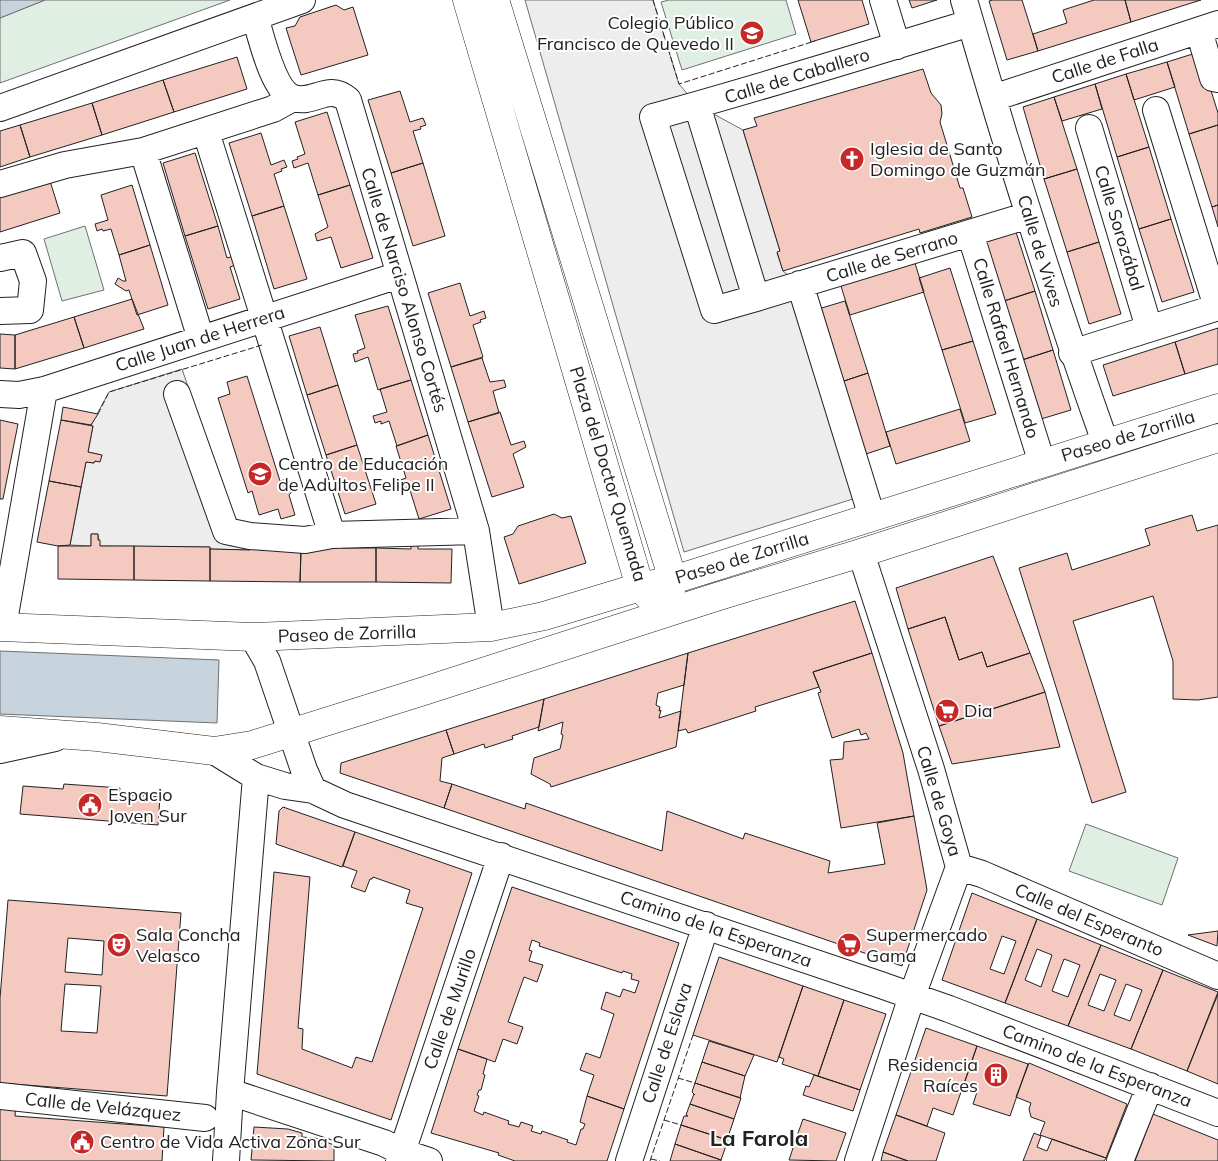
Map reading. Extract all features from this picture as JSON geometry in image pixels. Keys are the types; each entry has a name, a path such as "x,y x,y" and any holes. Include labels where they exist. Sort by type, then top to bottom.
{"main road":[{"name":"Plaza del Doctor Quemada","path":"467,0 640,587 666,613"},
{"name":"Plaza del Doctor Quemada","path":"494,0 673,580 666,613"},
{"name":"Paseo de Zorrilla","path":"1,632 100,644 129,632 253,637 491,627 544,616 640,587 673,580 1105,442 1218,408"},
{"name":"Paseo de Zorrilla","path":"0,730 214,751 252,745 666,613 861,554 1218,438"}],"street":[{"path":"0,108 302,0"},
{"path":"883,0 897,46"},
{"name":"Calle de Caballero","path":"697,105 897,46 967,12"},
{"name":"Calle de Vives","path":"967,12 1072,353 1105,442"},
{"path":"0,184 65,165 143,151 273,109 293,98 280,87 273,75 255,17"},
{"path":"1208,28 1213,78 1218,78"},
{"name":"Calle de Falla","path":"993,98 1208,28"},
{"name":"Calle de Narciso Alonso Cortés","path":"293,98 305,99 333,92 341,94 348,100 476,531 491,627"},
{"path":"697,105 756,298 714,310 653,117 697,105"},
{"path":"1072,353 1217,307 1156,110"},
{"name":"Calle Sorozábal","path":"1089,128 1149,328"},
{"path":"206,132 332,535"},
{"path":"143,151 201,339"},
{"name":"Calle de Serrano","path":"756,298 1029,215"},
{"name":"Calle Rafael Hernando","path":"970,233 1042,463"},
{"path":"0,258 23,253 33,281 30,310 0,312"},
{"name":"Calle Juan de Herrera","path":"0,394 19,395 44,390 399,275"},
{"path":"800,284 872,517"},
{"path":"1,632 44,390"},
{"path":"177,394 226,531 250,536 305,540 332,535 476,531"},
{"name":"Calle de Goya","path":"858,1161 912,996 959,867 931,769 861,554"},
{"name":"Paseo de Zorrilla","path":"253,637 267,661 304,770 313,790"},
{"name":"Paseo de Zorrilla","path":"0,750 66,735"},
{"name":"Camino de la Esperanza","path":"214,751 256,777 285,786 313,790 345,804 912,996 1218,1112"},
{"path":"226,1161 256,777"},
{"name":"Calle de Murillo","path":"400,1157 501,856"},
{"name":"Calle del Esperanto","path":"959,867 982,874 1218,976"},
{"name":"Calle de Eslava","path":"629,1161 706,925"},
{"path":"1120,1161 1150,1086"},
{"path":"230,1092 384,1144 400,1157 429,1161"},
{"name":"Calle de Velázquez","path":"0,1096 205,1118"}],"green space":[{"path":"45,0 230,0 0,83 0,18"},
{"path":"669,0 786,0 796,34 682,70 661,2"},
{"path":"85,226 104,290 62,301 44,239"},
{"path":"1086,824 1178,858 1162,905 1069,871"}],"shaded area":[{"path":"0,0 45,0 0,18"},
{"path":"525,0 653,0 679,84 697,105 743,130 780,251 777,253 783,271 800,284 872,493 684,552"},
{"path":"182,369 235,524 250,526 250,550 210,549 210,547 100,546 98,534 91,534 91,546 70,545 86,462 94,463 95,461 100,461 101,455 88,452 93,426 91,425 109,392"},
{"path":"0,651 219,660 217,723 0,714"}],"building":[{"path":"798,0 862,0 869,24 811,42"},
{"path":"909,0 937,0 912,8"},
{"path":"1022,0 1038,51 1007,60 989,1"},
{"path":"1094,0 1125,0 1131,22 1038,51 1033,34 1067,23 1063,10"},
{"path":"1125,0 1201,0 1131,22"},
{"path":"336,5 344,10 353,7 368,55 301,75 286,28 295,26 300,17"},
{"path":"1199,52 1218,113 1218,125 1189,134 1167,62"},
{"path":"237,57 247,89 174,112 163,80"},
{"path":"1167,62 1175,87 1134,100 1126,74"},
{"name":"Iglesia de Santo Domingo de Guzmán","path":"923,69 931,93 941,105 942,114 940,122 960,188 963,188 972,217 920,233 919,229 783,271 777,252 780,251 743,130 757,126 754,118"},
{"path":"1126,74 1149,147 1117,157 1095,84"},
{"path":"163,80 174,112 102,135 92,103"},
{"path":"1095,84 1102,109 1062,121 1054,97"},
{"path":"400,91 410,122 423,118 426,125 420,127 421,129 413,131 423,163 391,173 368,100"},
{"path":"1054,97 1077,169 1044,179 1023,107"},
{"path":"92,103 102,135 30,157 20,125"},
{"path":"327,112 350,185 318,195 308,163 294,168 292,161 305,154 295,122"},
{"path":"20,125 30,157 0,167 0,131"},
{"path":"1218,125 1218,205 1212,207 1189,134"},
{"path":"261,133 271,165 284,160 287,167 274,174 284,206 252,216 229,143"},
{"path":"1149,147 1171,219 1139,229 1117,157"},
{"path":"195,153 218,226 185,236 163,163"},
{"path":"423,163 445,236 413,246 391,173"},
{"path":"1077,169 1099,242 1067,252 1044,179"},
{"path":"50,181 60,213 0,232 0,196"},
{"path":"132,185 150,245 119,255 111,229 97,231 95,224 108,220 101,195"},
{"path":"350,185 373,258 341,268 331,237 317,241 315,234 328,227 318,195"},
{"path":"1218,205 1218,227 1212,207"},
{"path":"284,206 307,279 274,289 252,216"},
{"path":"1171,219 1194,292 1162,302 1139,229"},
{"path":"218,226 227,258 241,254 238,264 230,267 240,299 208,309 185,236"},
{"path":"1016,232 1035,291 1004,301 986,242"},
{"path":"1099,242 1121,314 1089,324 1067,252"},
{"path":"150,245 168,305 137,315 129,290 126,291 115,284 118,278 126,281 119,255"},
{"path":"914,260 924,292 850,315 840,283"},
{"path":"950,268 973,341 942,350 919,278"},
{"path":"460,283 470,316 484,311 486,318 473,325 483,357 451,367 428,293"},
{"path":"1035,291 1053,350 1022,360 1004,301"},
{"path":"132,299 144,329 84,348 74,317"},
{"path":"845,301 868,373 838,383 815,310"},
{"path":"388,306 411,380 378,390 368,357 355,362 353,354 365,348 355,315"},
{"path":"74,317 84,348 15,369 15,335"},
{"path":"320,327 338,385 307,395 289,336"},
{"path":"1218,328 1218,364 1185,374 1175,342"},
{"path":"0,334 15,335 15,369 0,368"},
{"path":"973,341 996,414 965,423 942,350"},
{"path":"1175,342 1185,374 1113,396 1103,365"},
{"path":"1053,350 1071,410 1041,419 1022,360"},
{"path":"482,358 490,382 504,380 506,387 493,391 499,413 468,422 451,367"},
{"path":"868,373 890,446 860,456 838,383"},
{"path":"247,376 280,481 287,479 295,488 289,495 295,515 281,519 278,509 259,515 252,491 248,493 218,398 230,394 227,382"},
{"path":"411,380 428,435 397,446 389,421 381,424 381,421 375,423 373,416 387,412 380,389"},
{"path":"338,385 357,445 326,455 307,395"},
{"path":"63,407 98,414 91,425 61,420"},
{"path":"960,409 970,441 896,464 886,432"},
{"path":"500,412 511,445 524,441 526,447 513,454 524,487 492,497 468,422"},
{"path":"0,420 18,424 3,499 0,499"},
{"path":"61,420 93,426 88,452 102,455 100,462 86,462 81,487 49,481"},
{"path":"428,435 451,509 419,519 409,487 396,491 393,485 406,478 396,446"},
{"path":"357,445 376,504 345,514 326,455"},
{"path":"49,481 81,487 70,545 58,546 37,542"},
{"path":"554,514 562,518 571,516 586,563 519,584 504,537 513,534 518,526"},
{"path":"1192,515 1197,531 1218,525 1218,697 1198,700 1173,699 1173,661 1153,596 1073,621 1126,792 1092,803 1019,568 1067,553 1072,570 1150,545 1145,529"},
{"path":"91,534 98,534 100,546 134,546 134,580 58,579 58,546 91,546"},
{"path":"251,539 260,544 260,550 301,551 300,582 210,581 210,549 250,550"},
{"path":"411,540 418,540 418,549 452,549 451,583 376,582 376,548 411,549"},
{"path":"342,541 342,548 376,548 376,582 300,582 301,548"},
{"path":"134,546 210,547 210,581 134,580"},
{"path":"993,556 1030,653 987,667 982,652 959,660 945,617 908,629 896,588"},
{"path":"855,601 872,653 813,672 819,687 755,707 756,711 688,733 686,729 678,731 688,653"},
{"path":"945,617 959,660 982,652 987,667 1030,653 1045,692 939,726 908,629"},
{"path":"688,653 684,685 658,693 656,705 660,707 659,711 661,710 659,718 681,711 676,747 551,787 550,784 531,774 534,758 560,749 563,735 561,734 563,722 538,731 544,699"},
{"path":"872,653 903,753 914,816 841,828 830,760 843,759 844,742 869,739 866,733 861,735 859,729 832,738 818,693 821,692 813,672"},
{"path":"1045,692 1060,747 952,764 939,726"},
{"path":"544,699 539,727 512,736 513,739 485,748 484,744 454,754 446,730"},
{"path":"446,730 454,754 442,758 440,781 452,784 444,808 340,773 341,763"},
{"name":"Espacio Joven Sur","path":"64,784 120,788 119,794 160,797 158,825 20,814 23,786 63,789"},
{"path":"452,784 525,809 526,803 662,851 667,811 743,839 745,833 830,861 828,873 885,864 877,823 914,816 927,890 902,966 444,808"},
{"path":"283,807 355,832 342,867 276,844 279,811"},
{"path":"355,832 472,873 391,1120 257,1074 274,872 310,877 298,1028 303,1029 302,1049 352,1068 356,1057 372,1062 423,908 406,903 410,890 373,877 370,879 365,892 351,887 357,871 343,866"},
{"path":"512,887 679,943 624,1109 587,1096 594,1075 580,1070 586,1053 600,1058 614,1014 601,1009 606,992 620,997 623,989 635,993 639,981 631,979 632,974 623,971 622,973 539,946 540,943 532,940 529,950 532,951 529,961 543,965 537,982 524,977 508,1022 523,1027 517,1044 503,1039 495,1062 458,1049"},
{"path":"972,893 1037,919 1005,1003 942,980","holes":["1002,936 1016,941 1004,974 990,969"]},
{"path":"8,900 181,913 167,1096 0,1083 0,998","holes":["68,938 104,941 102,975 65,972","65,984 101,986 97,1033 61,1031"]},
{"path":"1037,919 1101,945 1068,1026 1005,1003","holes":["1037,949 1052,955 1041,987 1025,980","1064,959 1080,965 1068,997 1052,991"]},
{"path":"1218,931 1217,946 1188,935"},
{"path":"1101,945 1163,970 1131,1049 1068,1026","holes":["1100,974 1116,980 1104,1011 1088,1005","1126,984 1142,990 1130,1021 1114,1015"]},
{"path":"719,957 803,986 777,1062 693,1035"},
{"path":"1163,970 1218,992 1187,1071 1131,1049"},
{"path":"803,986 844,1000 818,1076 782,1064 784,1059 779,1057"},
{"path":"1218,994 1218,1084 1187,1071"},
{"path":"844,1000 886,1014 860,1090 818,1076"},
{"path":"926,1028 977,1046 953,1115 933,1108 927,1126 896,1115"},
{"path":"709,1041 754,1055 745,1076 702,1062"},
{"name":"Residencia Raíces","path":"977,1046 1028,1064 1010,1116 973,1104 977,1092 963,1087"},
{"path":"458,1049 487,1059 483,1074 485,1075 481,1090 479,1090 477,1095 479,1096 474,1111 483,1115 484,1112 509,1121 508,1124 519,1127 521,1122 533,1126 531,1131 541,1134 542,1131 568,1140 567,1142 576,1145 581,1129 583,1129 585,1124 580,1122 587,1096 624,1109 607,1161 515,1161 498,1155 499,1153 431,1133"},
{"path":"702,1062 745,1076 740,1098 695,1083"},
{"path":"1029,1063 1127,1104 1106,1158 1040,1135 1045,1122 1031,1117 1029,1109 1031,1103 1016,1097"},
{"path":"814,1075 860,1090 853,1111 803,1095 806,1086 809,1087"},
{"path":"695,1083 741,1098 734,1119 690,1104 694,1094 692,1092"},
{"name":"Centro de Vida Activa Zona Sur","path":"0,1103 16,1104 15,1116 164,1127 162,1161 0,1161"},
{"path":"690,1104 734,1119 727,1140 681,1125 684,1116 688,1116 686,1115"},
{"path":"1153,1114 1218,1140 1218,1161 1135,1161"},
{"path":"896,1115 945,1133 936,1161 908,1161 883,1152"},
{"path":"803,1119 846,1133 836,1161 789,1160 795,1142 806,1146 807,1142 796,1139"},
{"path":"681,1125 728,1140 721,1160 675,1144"},
{"path":"254,1127 288,1129 302,1133 302,1137 315,1138 334,1145 334,1161 251,1160"},
{"path":"1034,1133 1041,1136 1037,1147 1047,1151 1052,1139 1106,1158 1104,1161 1023,1161"},
{"path":"675,1144 721,1160 721,1161 670,1161"},
{"path":"883,1152 908,1161 881,1161"}],"fence":[{"path":"653,0 679,84 815,41"},
{"path":"98,414 109,392 263,346"},
{"path":"650,1161 693,1035"},
{"path":"678,1078 695,1083"},
{"path":"664,1120 681,1125"},
{"path":"651,1159 660,1161"}],"place":[{"name":"Colegio Público Francisco de Quevedo II","path":"752,33"},
{"name":"Iglesia de Santo Domingo de Guzmán","path":"852,159"},
{"name":"Centro de Educación de Adultos Felipe II","path":"260,474"},
{"name":"Dia","path":"947,711"},
{"name":"Espacio Joven Sur","path":"90,805"},
{"name":"Sala Concha Velasco","path":"119,945"},
{"name":"Supermercado Gama","path":"849,945"},
{"name":"Residencia Raíces","path":"996,1075"},
{"name":"Centro de Vida Activa Zona Sur","path":"82,1142"}],"district":[{"name":"La Farola","path":"759,1138"}]}
